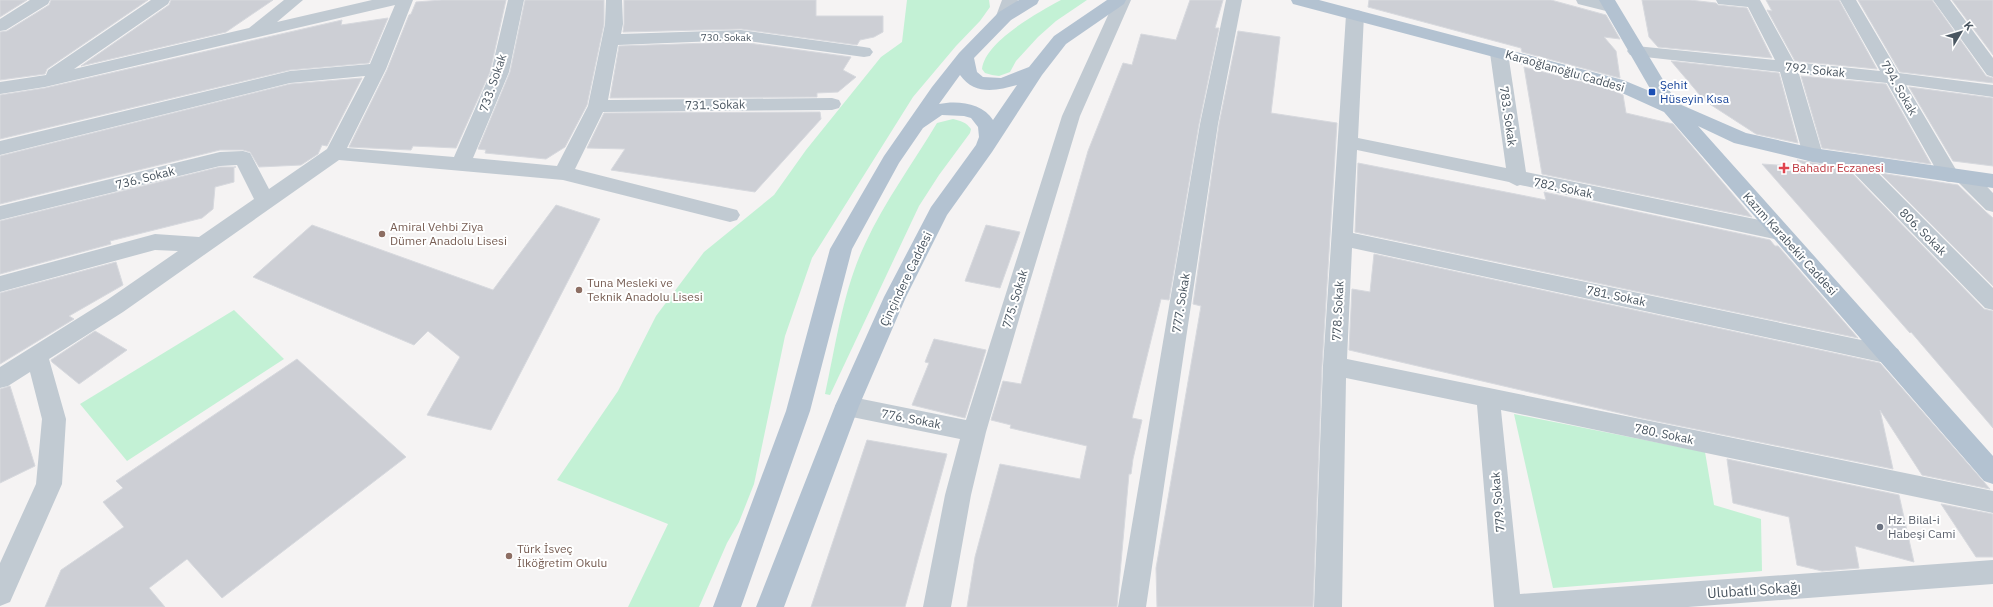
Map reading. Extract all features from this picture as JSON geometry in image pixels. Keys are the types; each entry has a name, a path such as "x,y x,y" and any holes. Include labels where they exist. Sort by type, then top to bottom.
{"main road":[{"path":"727,607 798,411 841,249 891,161 918,123 938,91 965,57 1008,8 1031,0"},
{"name":"Çinçindere Caddesi","path":"770,607 847,406 895,297 938,212 985,147 1035,70 1060,40 1118,0"},
{"name":"Karaoğlanoğlu Caddesi","path":"1299,0 1617,84 1741,138 1813,155 1993,181"},
{"name":"Kazım Karabekir Caddesi","path":"1608,3 1671,108 1993,473"},
{"path":"965,57 969,75 975,80 990,84 1004,84 1035,70"},
{"path":"918,123 933,112 947,109 960,108 973,112 982,118 988,126 989,137 985,147"}],"street":[{"path":"0,26 42,0"},
{"path":"45,81 162,0"},
{"path":"251,34 294,0"},
{"path":"0,88 45,81 394,0"},
{"path":"0,379 115,306 335,153 377,69 405,0"},
{"name":"733. Sokak","path":"461,164 500,72 516,0"},
{"path":"563,172 597,106 612,40 614,0"},
{"name":"775. Sokak","path":"937,607 958,495 974,432 1071,116 1123,0"},
{"name":"777. Sokak","path":"1132,607 1209,124 1234,0"},
{"path":"1584,0 1608,3"},
{"path":"1724,0 1753,2 1788,67 1813,155"},
{"name":"794. Sokak","path":"1848,0 1893,78 1957,177 1993,205"},
{"path":"1940,0 1993,71"},
{"name":"778. Sokak","path":"1328,607 1335,366 1355,15"},
{"name":"730. Sokak","path":"612,40 741,35 864,52"},
{"name":"792. Sokak","path":"1636,51 1893,78 1993,91"},
{"name":"783. Sokak","path":"1499,52 1517,178"},
{"path":"0,148 290,77 377,69"},
{"name":"731. Sokak","path":"597,106 832,104"},
{"name":"782. Sokak","path":"1348,142 1779,232"},
{"path":"335,153 563,172 730,215"},
{"name":"736. Sokak","path":"0,213 220,159 243,158 266,202"},
{"name":"806. Sokak","path":"1854,161 1993,302"},
{"name":"781. Sokak","path":"1342,238 1890,355"},
{"path":"0,284 155,242 203,245"},
{"path":"0,593 49,484 54,419 37,356"},
{"name":"780. Sokak","path":"1335,366 1993,502"},
{"name":"779. Sokak","path":"1488,397 1508,607"},
{"name":"776. Sokak","path":"847,406 974,432"},
{"name":"Ulubatlı Sokağı","path":"1515,607 1993,572"}],"green space":[{"path":"907,0 989,0 990,7 980,21 956,46 913,97 812,258 785,336 754,484 739,522 727,543 699,607 628,607 668,524 557,480 618,391 656,316 704,252 774,195 806,150 881,57 902,42"},
{"path":"1061,0 1087,0 1056,21 1038,37 1016,61 1010,72 999,76 985,73 982,69 985,58 1003,38 1014,28"},
{"path":"953,119 965,123 971,129 970,133 939,175 919,206 830,395 825,394 846,298 857,262 865,244 890,197 937,123"},
{"path":"234,310 284,359 127,461 80,404"},
{"path":"1514,414 1705,452 1714,505 1761,519 1762,571 1553,588"}],"building":[{"path":"0,0 27,0 0,17"},
{"path":"51,0 148,0 47,69 45,74 0,80 0,32 7,31 49,5"},
{"path":"171,0 273,0 226,32 81,66 169,5"},
{"path":"442,0 506,0 490,72 456,148 413,146 411,150 349,147 387,70 409,15 411,14 416,2"},
{"path":"525,0 604,0 604,24 587,105 565,147 546,159 485,153 486,150 478,149 510,72"},
{"path":"624,0 816,0 816,16 883,16 883,32 874,37 860,40 857,45 741,29 623,32"},
{"path":"1190,0 1223,0 1215,28 1219,28 1199,124 1169,300 1161,299 1132,418 1142,420 1131,474 1129,474 1117,607 967,607 975,557 1000,464 1080,479 1087,446 1010,428 1011,425 991,420 1003,381 1021,384 1088,151 1123,63 1132,65 1141,34 1176,40"},
{"path":"1369,0 1551,0 1606,15 1620,39 1604,37 1616,51 1620,78 1522,52 1521,48 1368,7"},
{"path":"1642,0 1690,0 1747,8 1772,58 1658,47 1649,37"},
{"path":"1766,0 1839,0 1877,69 1795,61 1767,10 1772,11"},
{"path":"1858,0 1932,0 1986,76 1993,78 1993,83 1900,72"},
{"path":"1952,0 1993,0 1993,55"},
{"path":"388,18 369,63 290,70 0,139 0,95 45,88 342,20 341,25"},
{"path":"1238,31 1280,37 1271,113 1337,123 1322,366 1313,607 1157,607 1156,568 1201,306 1193,304 1219,124"},
{"path":"741,42 851,57 843,70 856,77 838,92 817,93 817,97 610,98 619,46"},
{"path":"1671,61 1779,73 1798,143 1756,134 1705,101"},
{"path":"1524,67 1610,89 1623,95 1626,113 1673,124 1752,217 1542,174"},
{"path":"1801,76 1886,84 1931,164 1822,148"},
{"path":"362,78 327,146 322,145 318,154 301,165 259,167 250,152 243,150 220,150 0,204 0,156 290,84"},
{"path":"1909,87 1993,98 1993,166 1953,161"},
{"path":"820,112 821,119 755,192 611,170 625,149 587,148 604,113"},
{"path":"1797,160 1847,168 1984,309 1993,311 1993,428 1911,332 1910,333 1762,164 1808,167"},
{"path":"1358,163 1546,200 1544,192 1770,240 1775,246 1778,246 1858,338 1355,232"},
{"path":"220,167 234,167 234,182 215,187 213,209 202,218 110,241 111,244 0,274 0,221"},
{"path":"1880,173 1958,185 1993,218 1993,286"},
{"path":"556,205 600,219 491,430 427,415 460,357 428,331 414,345 253,277 312,225 493,290"},
{"path":"986,225 1020,232 1000,288 965,281"},
{"path":"1374,254 1880,363 1990,489 1922,475 1880,410 1893,469 1641,418 1349,350 1352,289 1370,292"},
{"path":"116,262 123,285 69,316 74,319 0,364 0,293"},
{"path":"95,331 127,350 79,384 51,360"},
{"path":"934,339 986,350 965,418 912,405 929,363 925,362"},
{"path":"297,359 406,457 222,598 187,559 149,588 165,607 45,607 61,570 124,527 103,502 123,488 116,481"},
{"path":"10,386 35,466 0,483 0,389"},
{"path":"867,440 947,454 905,607 811,607"},
{"path":"1727,459 1899,495 1914,562 1855,546 1859,568 1822,571 1797,565 1789,517 1733,503"},
{"path":"1941,504 1993,514 1993,557 1976,557"}],"place":[{"name":"Şehit Hüseyin Kısa","path":"1652,92"},
{"name":"Bahadır Eczanesi","path":"1784,168"},
{"name":"Amiral Vehbi Ziya Dümer Anadolu Lisesi","path":"382,234"},
{"name":"Tuna Mesleki ve Teknik Anadolu Lisesi","path":"579,290"},
{"name":"Hz. Bilal-i Habeşi Cami","path":"1880,527"},
{"name":"Türk İsveç İlköğretim Okulu","path":"509,556"}]}
